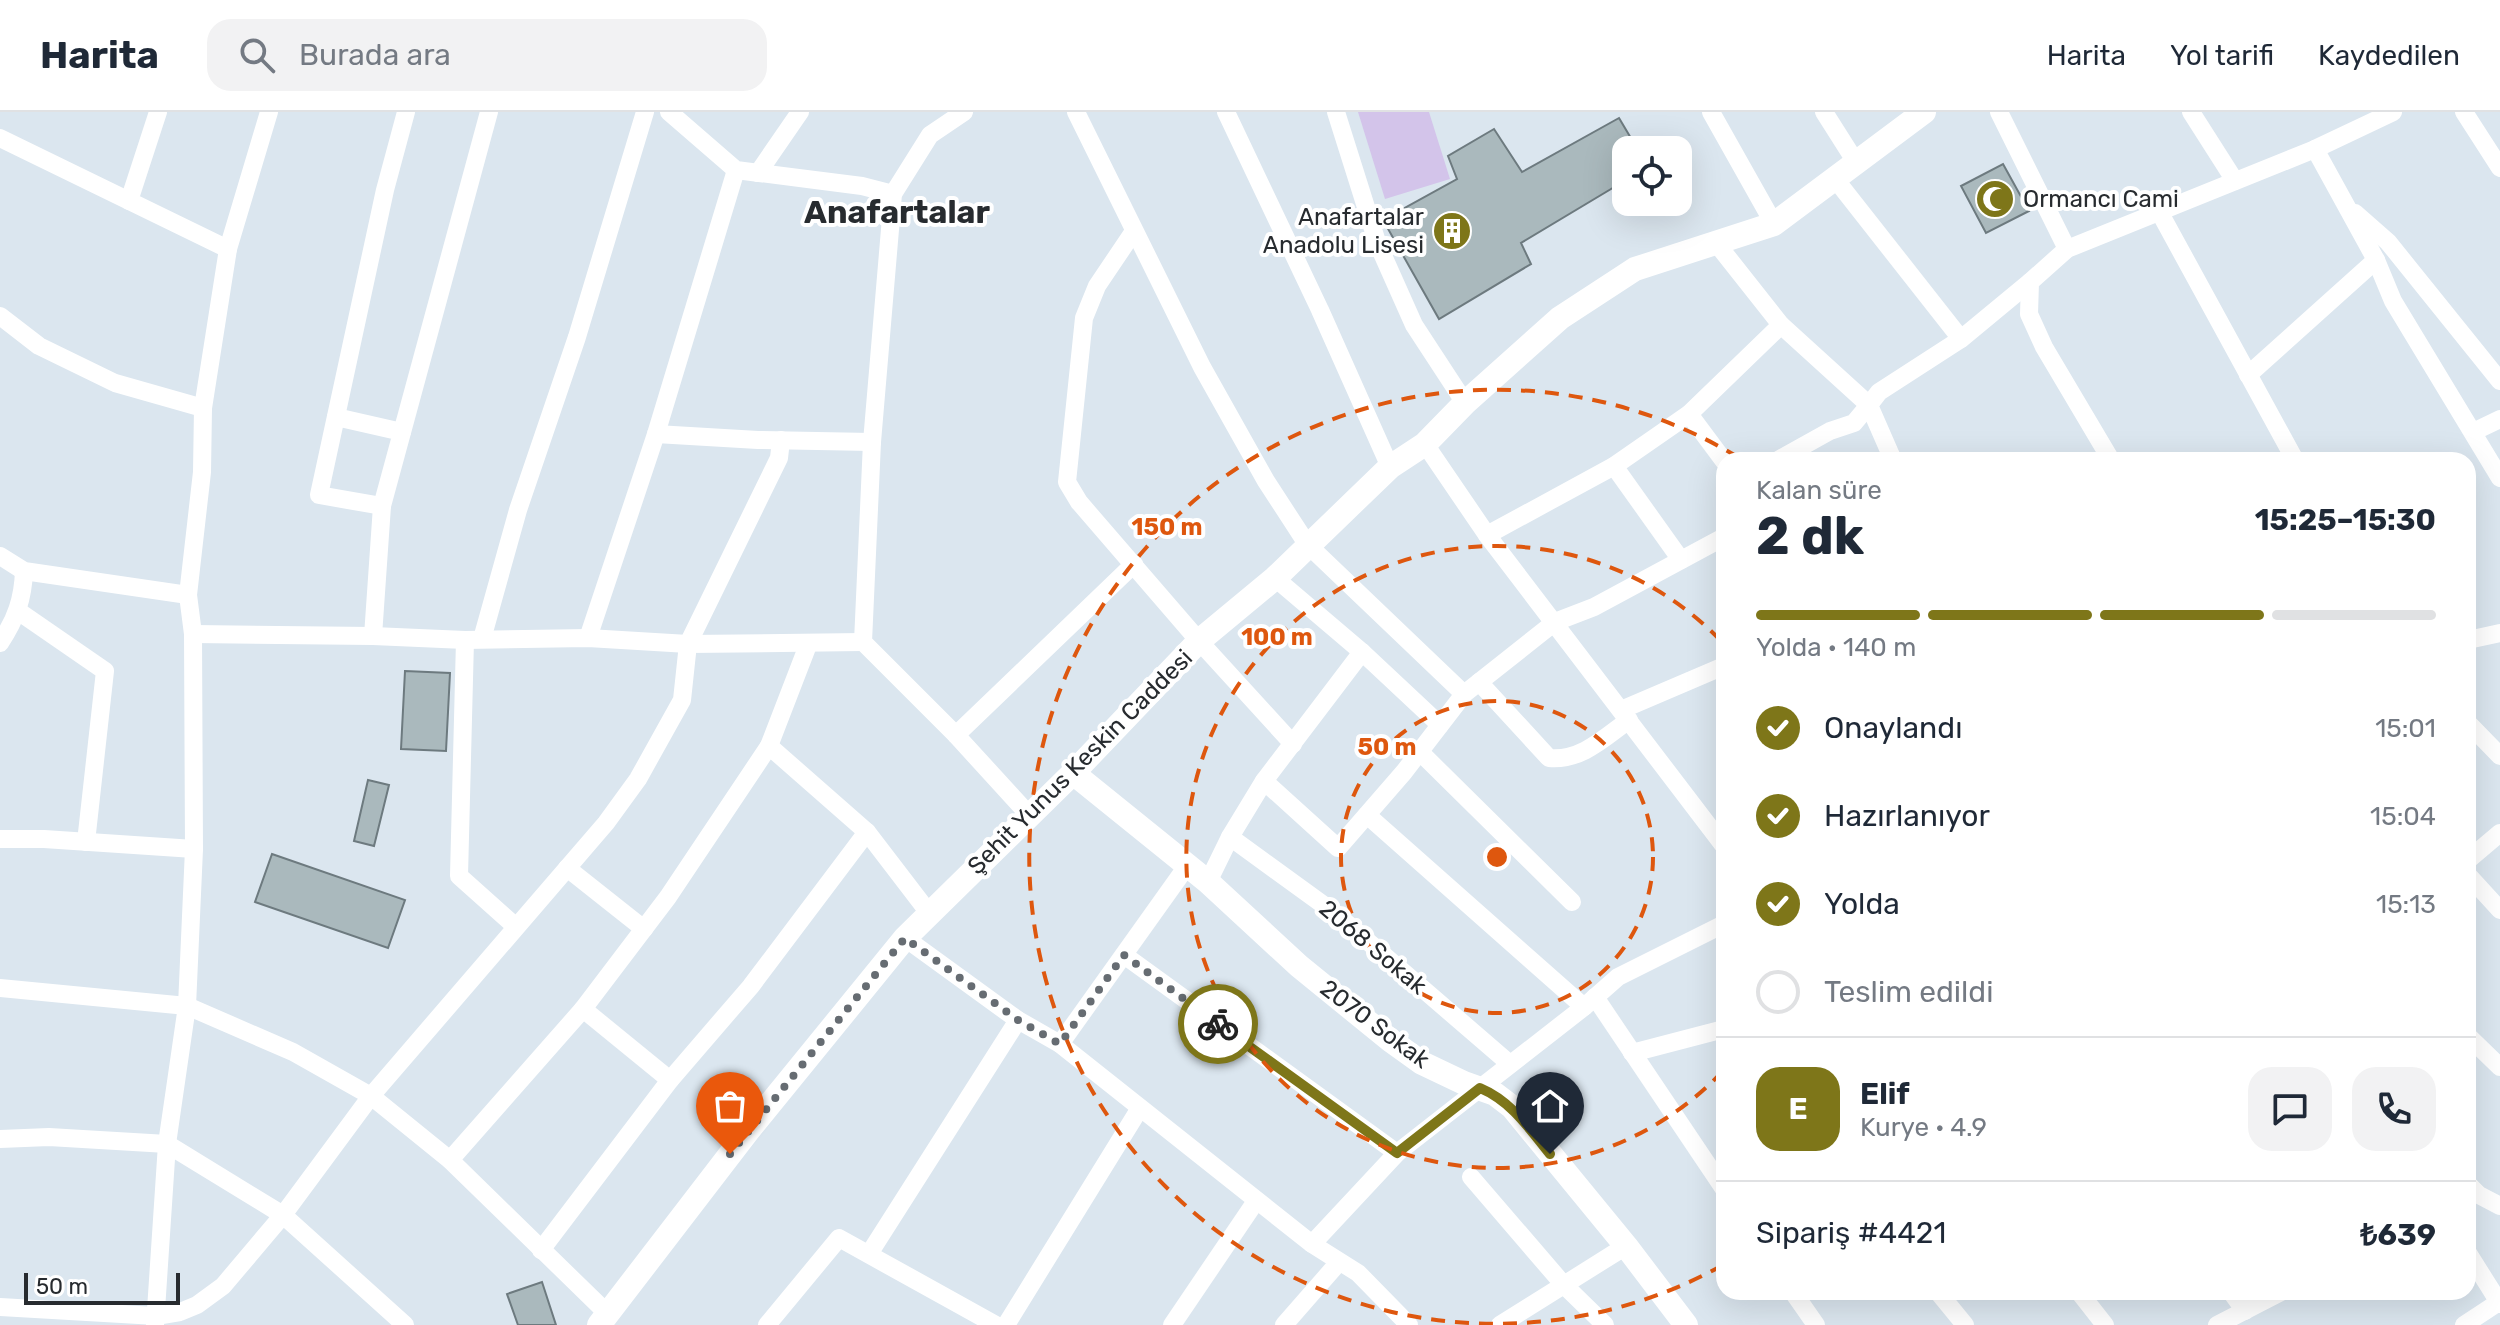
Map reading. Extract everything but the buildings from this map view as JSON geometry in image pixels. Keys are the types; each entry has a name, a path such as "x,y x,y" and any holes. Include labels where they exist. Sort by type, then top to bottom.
{"street":[{"path":"129,201 158,112"},
{"path":"156,1320 167,1144 187,1006 194,849 193,634 188,595 202,472 203,408 228,249 269,112"},
{"path":"382,506 319,495 385,190 406,112"},
{"path":"373,636 382,506 489,112"},
{"path":"515,926 459,876 474,640 577,337 645,112"},
{"path":"669,112 736,170 862,186 893,194"},
{"path":"758,173 800,112"},
{"path":"964,112 930,135 893,194 872,442 863,642 956,735 1030,816"},
{"path":"1076,112 1202,367 1259,469 1307,544 1549,758 1566,759 1581,753 1625,715 1716,670"},
{"path":"1226,112 1390,467"},
{"path":"1336,112 1377,242 1414,325 1465,403"},
{"path":"1711,112 1774,224"},
{"path":"1824,112 1857,164"},
{"name":"Şehit Yunus Keskin Caddesi","path":"603,1322 748,1131 905,938 1073,773 1199,641 1275,578 1390,467 1425,444 1465,403 1560,318 1635,269 1774,224 1924,112"},
{"path":"1999,112 2067,249"},
{"path":"2191,112 2235,181"},
{"path":"1792,452 1830,431 1854,423 1879,392 1961,339 2067,249 2315,149 2393,112"},
{"path":"2464,112 2500,168"},
{"path":"0,138 228,249"},
{"path":"2315,149 2376,260 2393,301 2500,478"},
{"path":"588,638 656,434 736,170"},
{"path":"1836,180 1961,339"},
{"path":"2344,203 2388,242 2500,381"},
{"path":"2160,213 2291,452"},
{"path":"1134,231 1097,286 1084,318 1067,482 1079,502 1293,744"},
{"path":"1717,244 1781,325 1869,405 1890,452"},
{"path":"2248,375 2376,260"},
{"path":"2030,282 2029,314 2044,347 2106,452"},
{"path":"0,316 39,346 115,383 203,408"},
{"path":"1487,535 1614,466 1689,414 1781,325"},
{"path":"1689,414 1717,452"},
{"path":"336,417 402,432"},
{"path":"2473,432 2500,419"},
{"path":"656,434 872,442"},
{"path":"0,1307 156,1320 197,1305 223,1286 283,1215 371,1096 606,823 630,790 682,700 688,644 779,458 781,440"},
{"path":"1425,444 1487,535 1716,834"},
{"path":"1614,466 1681,560"},
{"path":"1264,781 1338,848 1472,688 1555,622 1594,607 1716,541"},
{"path":"0,556 24,571 188,595"},
{"path":"956,735 1134,564"},
{"path":"0,643 18,611 24,571"},
{"path":"1275,578 1362,652 1440,725"},
{"path":"18,611 105,671 86,842"},
{"path":"2476,638 2500,633"},
{"path":"193,634 474,640 588,638 688,644 863,642"},
{"path":"450,1160 583,1009 644,929 769,746 808,645"},
{"path":"1208,882 1230,837 1264,781 1362,652"},
{"path":"2476,731 2500,756"},
{"path":"769,746 867,832 929,913"},
{"path":"1420,752 1572,902"},
{"name":"2070 Sokak","path":"1073,773 1208,882 1299,966 1390,1040 1422,1063 1495,1094 1512,1107 1686,1325"},
{"path":"1367,815 1590,1002 1632,1053 1716,1177"},
{"path":"541,1250 670,1080 751,986 867,832"},
{"path":"2476,853 2500,833"},
{"name":"2068 Sokak","path":"1230,837 1336,914 1510,1064"},
{"path":"0,839 194,849"},
{"path":"1060,1044 1187,866"},
{"path":"567,868 644,929"},
{"path":"2476,884 2500,910"},
{"path":"1312,1244 1397,1153 1618,977 1716,928"},
{"path":"905,938 1018,1020 1060,1044 1256,1201 1312,1244 1358,1273 1409,1325"},
{"path":"1124,955 1397,1153"},
{"path":"0,988 187,1006 293,1052 371,1096 450,1160 541,1250 603,1322"},
{"path":"583,1009 670,1080"},
{"path":"869,1254 1018,1020"},
{"path":"1632,1053 1716,1031"},
{"path":"2476,1044 2500,1067"},
{"path":"1006,1325 1140,1108"},
{"path":"0,1139 49,1137 167,1144 283,1215 398,1323"},
{"path":"1471,1177 1563,1284 1605,1325"},
{"path":"2476,1192 2500,1186"},
{"path":"2476,1195 2500,1206"},
{"path":"1172,1325 1256,1201"},
{"path":"767,1325 839,1238 996,1325"},
{"path":"1500,1325 1626,1246"},
{"path":"1284,1325 1339,1262"},
{"path":"2464,1325 2499,1303 2476,1266"},
{"path":"1799,1300 1816,1325"},
{"path":"1945,1300 1965,1325"},
{"path":"2085,1300 2105,1325"},
{"path":"2237,1300 2245,1311"},
{"path":"2217,1325 2266,1300"}],"shaded area":[{"path":"1358,112 1429,112 1450,179 1385,199"}],"way so far":[{"path":"730,1154 905,938 1018,1020 1060,1044 1124,955 1218,1024"}],"place":[{"name":"Ormancı Cami","path":"1995,199"},
{"name":"Anafartalar Anadolu Lisesi","path":"1452,231"}],"district":[{"name":"Anafartalar","path":"897,212"}],"route":[{"path":"1218,1024 1397,1153 1480,1088 1495,1094 1512,1107 1550,1154"}]}
